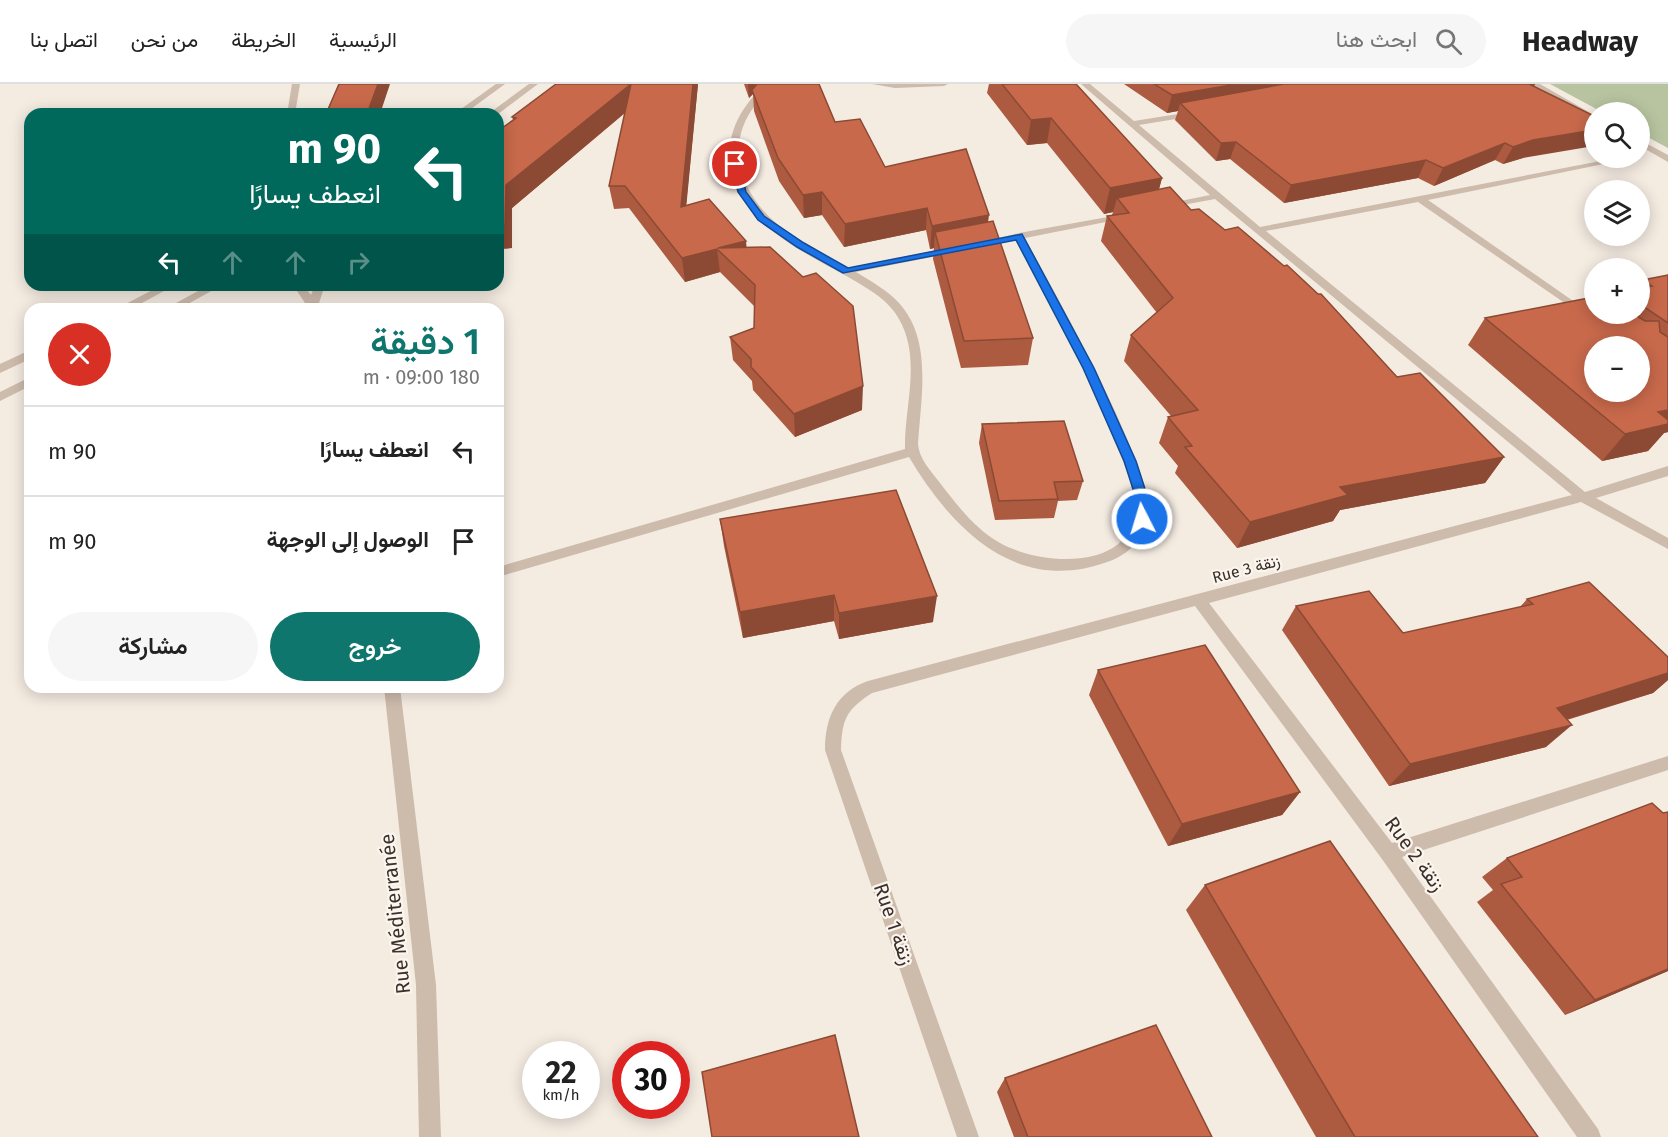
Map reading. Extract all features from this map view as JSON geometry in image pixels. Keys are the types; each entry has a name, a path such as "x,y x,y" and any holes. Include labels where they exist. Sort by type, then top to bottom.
{"street":[{"path":"292,108 296,84"},
{"path":"467,108 501,84"},
{"path":"500,108 534,84"},
{"path":"770,84 747,110 733,141 735,164 742,192 761,218 800,245 876,290 898,308 910,330 917,371 912,452 940,493 969,528 999,550 1038,563 1071,565 1104,559 1127,546 1142,519 1139,489 1130,461 1088,368 1019,236"},
{"path":"876,84 903,86 944,84"},
{"path":"1084,84 1258,230 1583,496 1668,544"},
{"path":"1534,84 1584,112"},
{"path":"1132,124 1200,112"},
{"path":"1650,149 1668,159"},
{"path":"1650,153 1656,152"},
{"path":"1258,230 1584,167"},
{"path":"1147,210 1217,196"},
{"path":"1420,199 1584,314"},
{"path":"973,246 1135,213"},
{"path":"847,271 962,248"},
{"path":"134,303 158,291"},
{"path":"182,303 206,291"},
{"path":"0,369 24,357"},
{"path":"0,397 24,384"},
{"path":"504,570 912,452"},
{"name":"Rue 3 زنقة","path":"838,709 852,697 868,688 1200,600 1668,471"},
{"name":"Rue 2 زنقة","path":"1200,600 1388,853 1590,1137"},
{"name":"Rue Méditerranée","path":"393,693 426,985 430,1137"},
{"name":"Rue 1 زنقة","path":"838,709 833,728 833,750 968,1137"},
{"path":"1388,853 1668,763"}],"green space":[{"path":"1550,84 1668,84 1668,148 1650,138 1650,102 1584,102"}],"building":[{"path":"339,84 378,84 369,108 329,108"},
{"path":"556,84 631,84 506,185 504,225 504,127 516,118 512,117"},
{"path":"631,84 693,84 681,207 709,199 746,241 718,248 770,247 803,277 816,273 853,306 863,386 794,414 751,367 751,359 730,337 754,328 755,285 717,249 682,258 625,186 609,186"},
{"path":"757,84 819,84 835,122 860,119 885,167 966,149 989,215 932,226 927,208 845,224 822,192 803,195 778,158 752,90"},
{"path":"1002,84 1076,84 1162,178 1110,188 1051,118 1031,120"},
{"path":"1154,84 1237,84 1172,95"},
{"path":"1284,84 1535,84 1531,85 1584,111 1584,132 1533,140 1513,147 1505,143 1443,168 1426,160 1291,185 1236,142 1221,143 1180,103"},
{"path":"1170,187 1191,210 1199,209 1225,230 1238,227 1284,266 1287,265 1318,294 1321,294 1397,377 1420,373 1504,457 1340,487 1348,495 1250,522 1185,447 1192,446 1168,417 1198,410 1131,335 1173,298 1107,216 1129,213 1117,198"},
{"path":"993,221 1033,338 964,341 935,232"},
{"path":"1668,275 1668,323 1650,311 1650,286 1652,286 1650,279"},
{"path":"1584,299 1584,324 1650,324 1650,321 1659,321 1660,332 1668,337 1668,410 1658,412 1668,420 1668,424 1625,434 1586,402 1650,402 1650,336 1584,336 1584,400 1485,318"},
{"path":"1064,421 1083,481 1054,482 1058,499 999,501 982,424"},
{"path":"896,490 937,596 839,613 834,595 740,612 720,519"},
{"path":"1589,582 1668,657 1668,673 1557,708 1572,725 1410,764 1296,606 1369,591 1403,633 1533,604 1527,599"},
{"path":"1205,645 1300,792 1182,824 1098,670"},
{"path":"1652,803 1663,813 1668,812 1668,969 1595,1000 1501,884 1522,877 1507,858"},
{"path":"1330,841 1538,1137 1355,1137 1205,885"},
{"path":"1156,1025 1212,1137 1028,1137 1005,1078"},
{"path":"835,1035 859,1137 712,1137 702,1072"}],"route":[{"path":"735,164 742,192 761,218 800,245 847,271 1019,236 1088,368 1130,461 1139,489 1142,519"}]}
